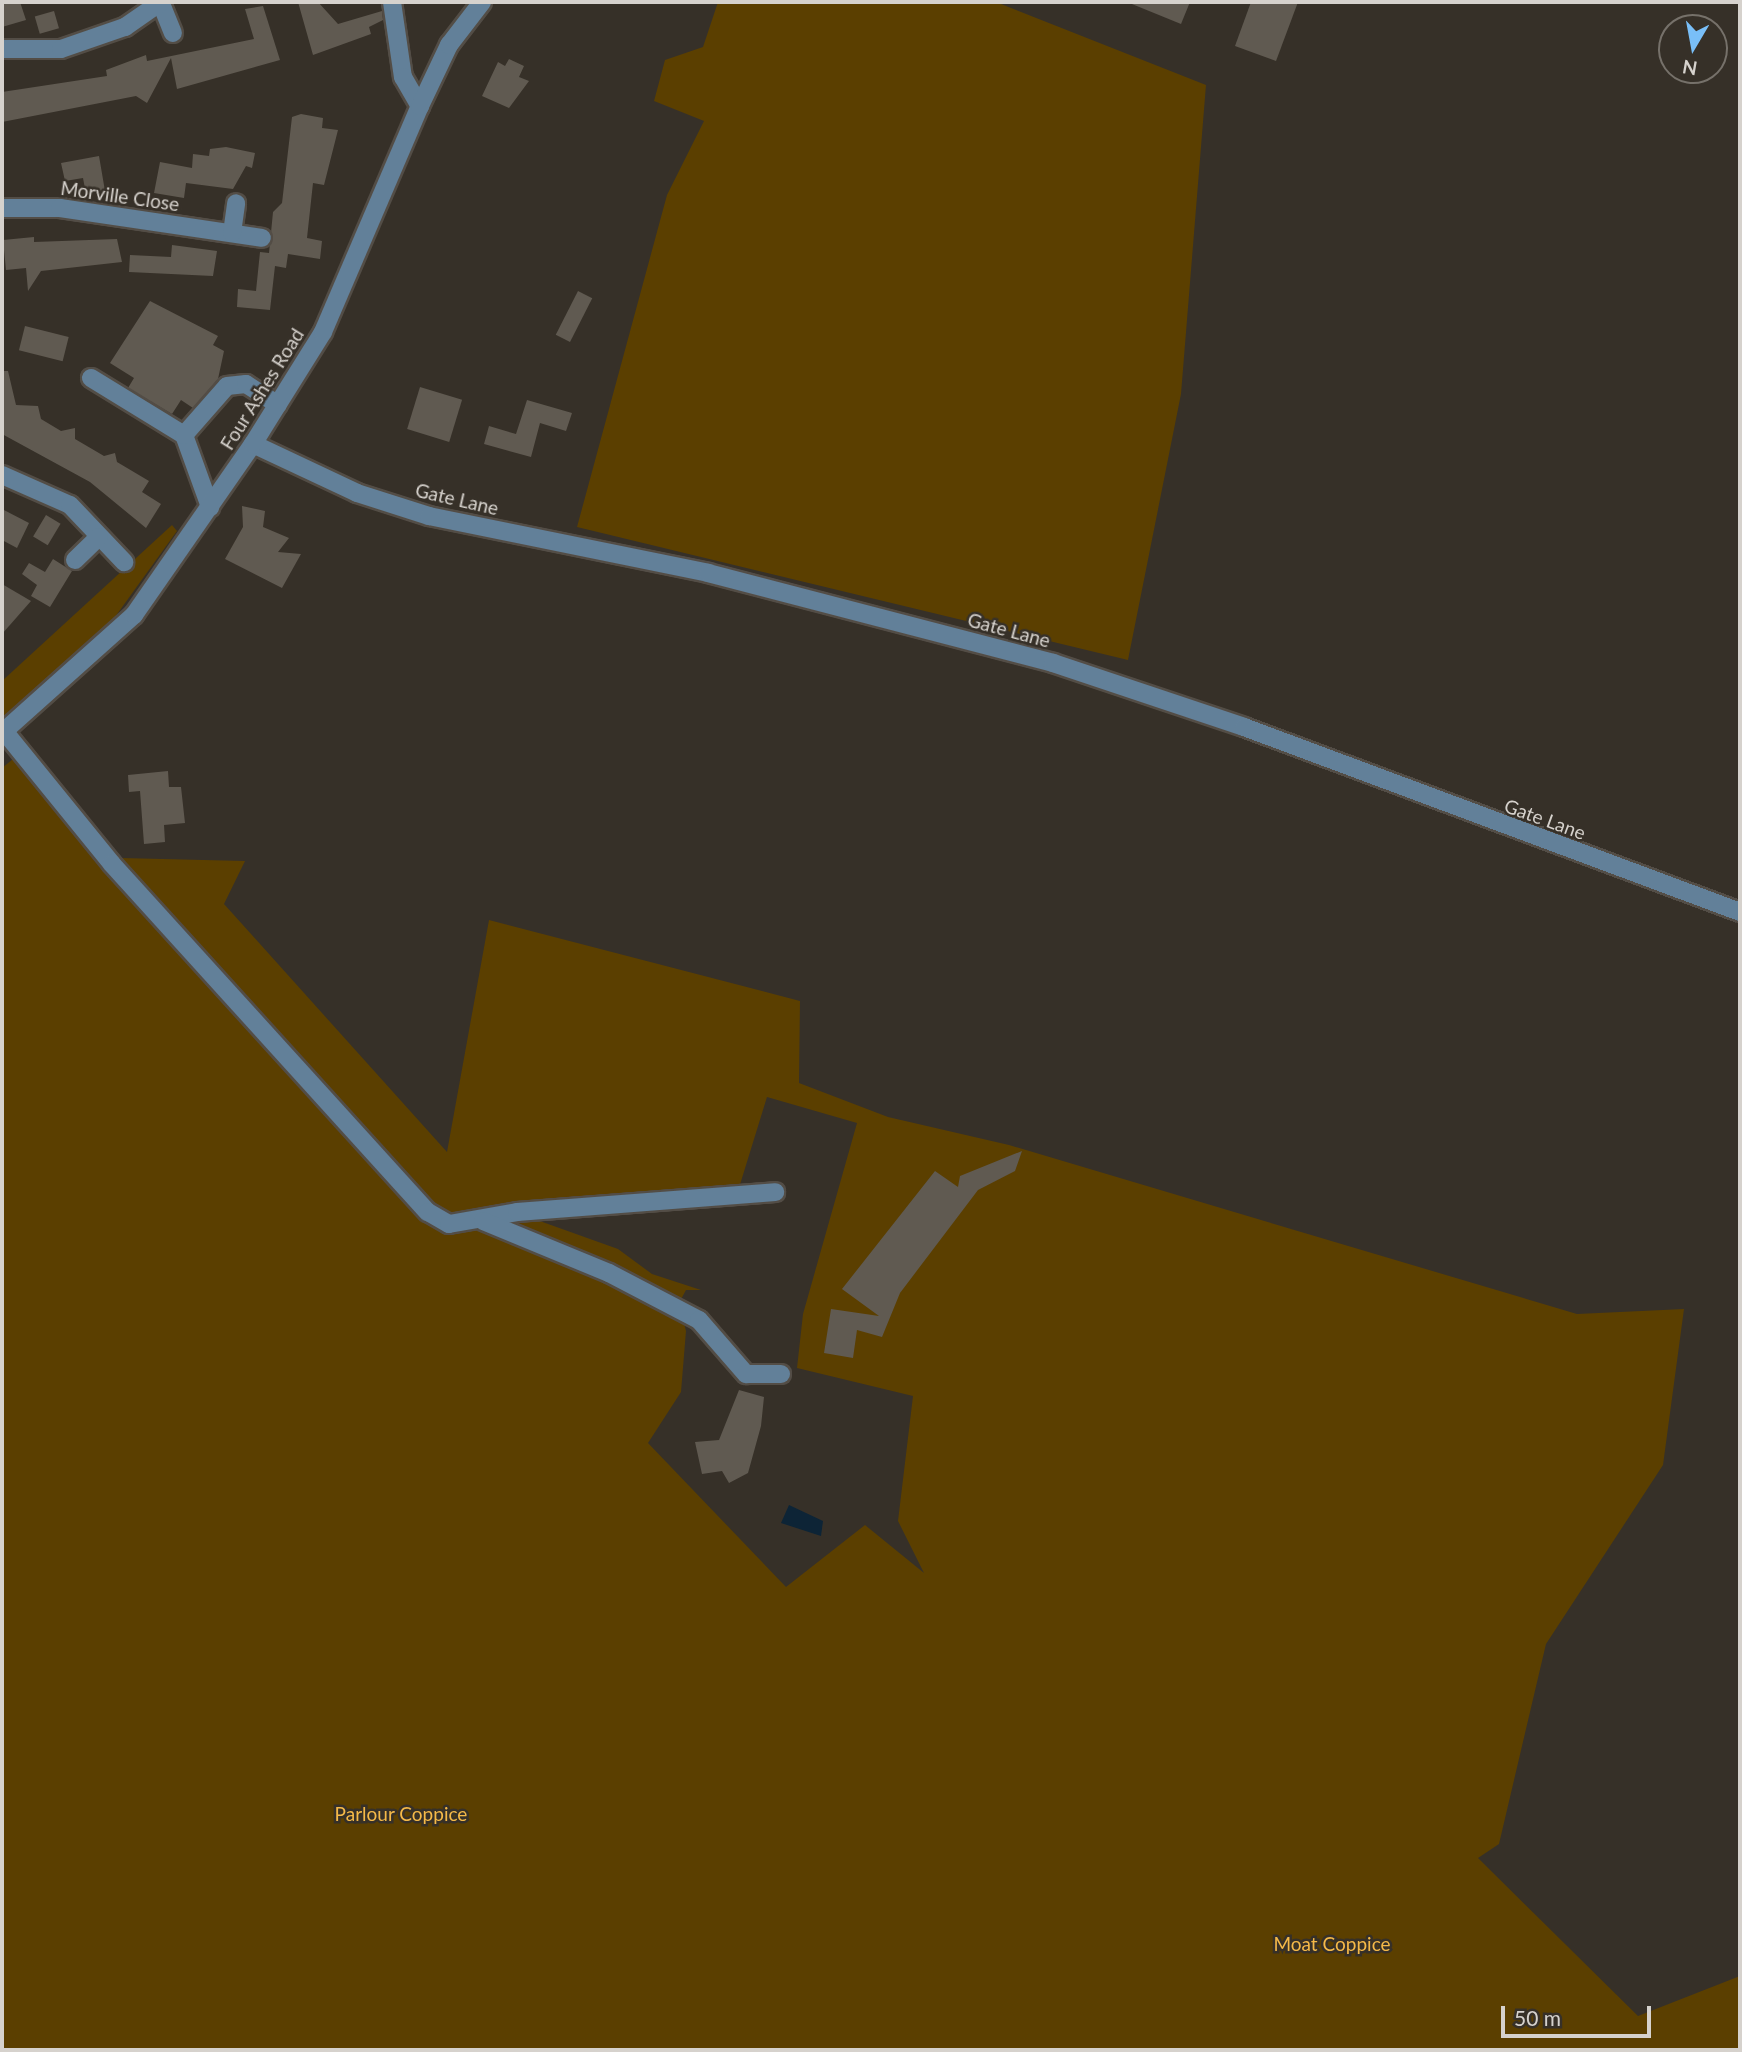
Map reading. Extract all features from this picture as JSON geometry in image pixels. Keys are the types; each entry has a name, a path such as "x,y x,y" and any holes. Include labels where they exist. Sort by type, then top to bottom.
{"street":[{"path":"392,2 403,77 420,106"},
{"name":"Four Ashes Road","path":"3,732 134,615 253,444 348,280 420,106 449,45 482,2"},
{"path":"2,48 61,49 161,4 173,33"},
{"path":"232,233 236,203"},
{"name":"Morville Close","path":"2,208 60,208 262,238"},
{"path":"91,378 184,435 195,480 211,507"},
{"path":"184,435 227,386 246,384 278,405"},
{"name":"Gate Lane","path":"253,444 357,493 429,516 708,573 1053,663 1244,727 1740,912"},
{"path":"2,475 70,505 124,562"},
{"path":"75,560 99,537"},
{"path":"3,732 112,864 428,1212 449,1224 483,1221 517,1212 775,1192"},
{"path":"483,1221 610,1273 699,1320 746,1374 781,1374"}],"green space":[{"path":"718,2 996,2 1206,85 1181,394 1128,660 577,527 667,195 704,121 654,101 665,60 703,47"},
{"path":"172,525 177,531 115,617 2,719 2,681"},
{"path":"13,759 99,864 121,858 245,861 224,904 447,1152 489,920 800,1001 799,1083 888,1117 1009,1145 1577,1314 1684,1309 1663,1465 1546,1644 1499,1844 1478,1858 1638,2016 1740,1976 1740,2050 2,2050 2,768","holes":["767,1097 857,1123 803,1314 797,1368 913,1396 898,1521 924,1573 865,1525 786,1587 648,1443 681,1392 686,1331 679,1303 686,1290 701,1290 652,1274 618,1249 537,1220 734,1204"]}],"water":[{"path":"789,1505 823,1521 821,1536 781,1523"}],"building":[{"path":"2,2 20,2 26,20 2,27"},
{"path":"298,2 318,2 338,24 382,11 383,20 369,27 371,34 313,55"},
{"path":"1127,2 1190,2 1181,24"},
{"path":"1251,2 1298,2 1276,61 1235,46"},
{"path":"263,6 280,60 177,89 171,58 147,103 136,96 2,122 2,92 107,76 106,70 146,55 147,61 254,39 245,9"},
{"path":"54,11 59,28 40,34 35,17"},
{"path":"509,59 524,66 519,77 529,81 509,108 482,96 498,62 505,66"},
{"path":"301,114 323,118 322,128 338,130 324,185 313,183 307,238 322,241 320,259 288,254 286,268 275,266 270,310 237,307 238,289 256,291 260,252 269,253 273,212 282,203 292,117"},
{"path":"226,147 255,153 252,168 246,166 233,189 186,183 184,198 154,193 160,162 192,168 193,154 209,156 210,149"},
{"path":"99,156 105,191 86,194 83,178 65,181 61,163"},
{"path":"34,237 34,242 117,239 122,262 41,271 28,291 26,268 6,270 3,240"},
{"path":"172,245 217,251 213,276 129,272 130,255 171,257"},
{"path":"578,291 592,298 570,342 556,335"},
{"path":"150,301 218,336 213,345 224,351 218,379 193,408 181,400 172,414 128,388 134,378 110,363"},
{"path":"25,326 69,337 63,361 19,350"},
{"path":"2,371 8,371 16,405 38,406 41,419 61,431 75,428 75,439 104,456 115,453 117,462 149,481 142,492 161,504 146,528 90,482 2,434"},
{"path":"420,387 462,400 449,442 407,429"},
{"path":"527,400 572,413 566,431 540,423 531,457 484,444 489,426 516,434"},
{"path":"242,506 265,511 263,527 289,538 278,552 301,554 282,588 225,559 243,527"},
{"path":"2,509 29,523 17,548 2,540"},
{"path":"46,515 61,524 48,545 33,536"},
{"path":"53,559 72,571 50,607 31,596 37,585 22,574 29,563 45,572"},
{"path":"2,584 31,601 2,634"},
{"path":"168,771 169,787 181,787 185,823 164,825 165,842 144,844 140,791 129,792 128,775"},
{"path":"1022,1151 1015,1171 978,1190 900,1293 882,1337 857,1330 853,1358 824,1353 831,1309 879,1316 842,1289 935,1171 958,1187 960,1176"},
{"path":"739,1390 764,1397 761,1426 748,1473 729,1483 722,1471 702,1474 695,1442 719,1440"}],"park label":[{"name":"Parlour Coppice","path":"401,1814"},
{"name":"Moat Coppice","path":"1332,1944"}]}
